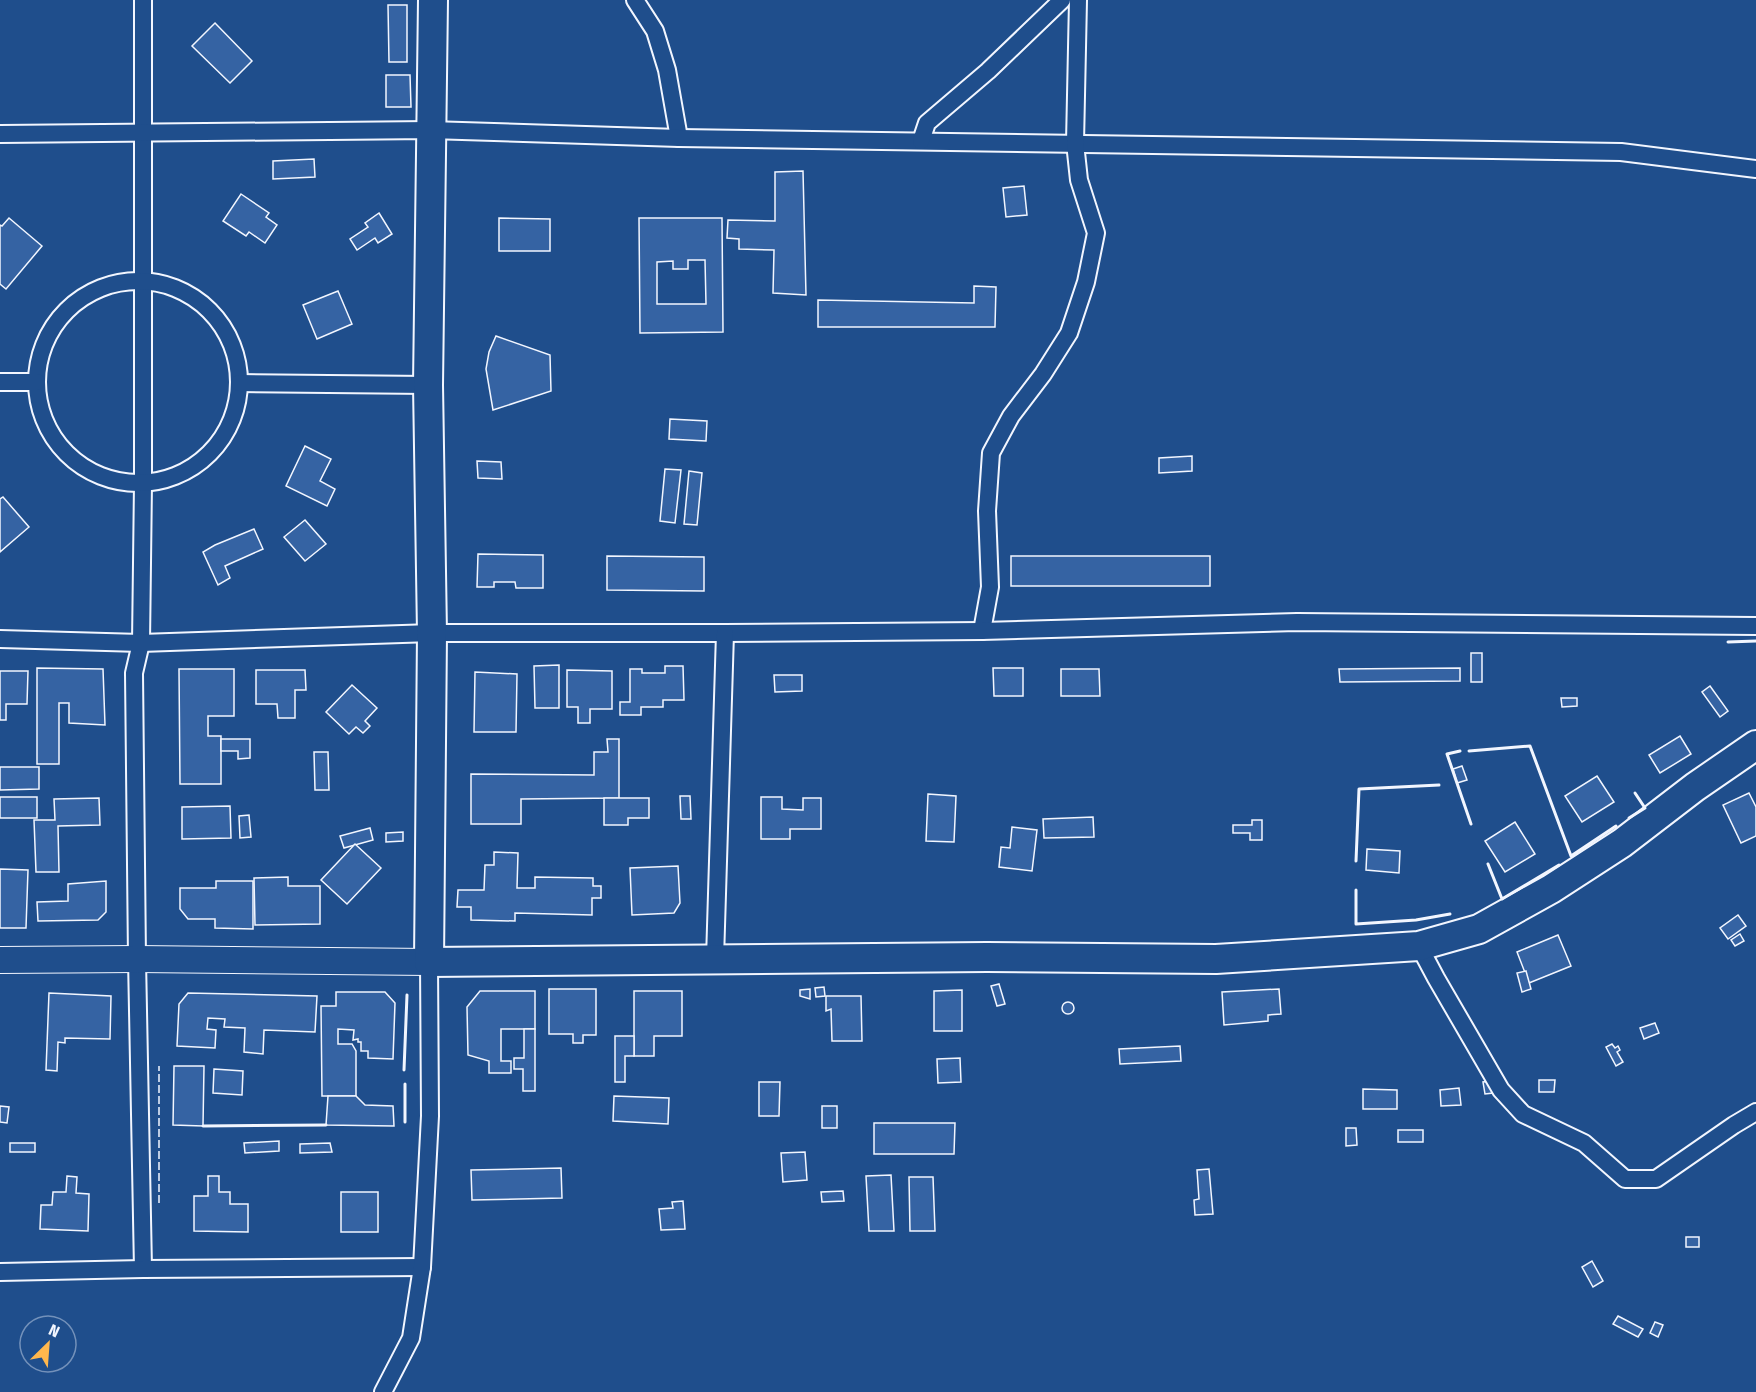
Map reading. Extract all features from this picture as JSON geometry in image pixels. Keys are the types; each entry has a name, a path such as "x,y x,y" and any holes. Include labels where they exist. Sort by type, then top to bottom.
{"highway":[{"path":"433,0 428,385 432,633 429,962 987,957 1216,959 1419,946 1479,929 1551,889 1622,843 1695,787 1756,745"}],"main road":[{"path":"0,960 429,962"}],"street":[{"path":"143,0 144,483 141,643 134,674 143,1269"},
{"path":"635,0 655,31 667,70 679,138"},
{"path":"921,141 927,123 987,71 1062,0"},
{"path":"981,631 990,587 987,511 992,453 1011,416 1043,374 1069,333 1086,282 1096,233 1080,180 1075,143 1078,0"},
{"path":"0,134 430,130 679,138 1622,152 1756,169"},
{"path":"143,282 178,290 206,308 227,334 238,366 239,382 238,399 230,423 218,444 206,457 179,475 144,483 113,480 83,467 69,456 58,444 42,415 37,382 38,365 49,334 69,308 97,290 113,285 143,282"},
{"path":"0,382 37,382"},
{"path":"239,382 428,385"},
{"path":"0,639 141,643 432,633 981,631 1297,622 1756,626"},
{"path":"715,959 725,633"},
{"path":"1419,946 1508,1098 1523,1114 1584,1143 1625,1179 1656,1179 1756,1112"},
{"path":"383,1392 411,1338 422,1267 430,1116 429,962"},
{"path":"0,1272 422,1267"}],"building":[{"path":"388,5 407,5 407,62 389,62"},
{"path":"215,23 252,61 230,83 192,46"},
{"path":"386,75 410,75 411,107 386,107"},
{"path":"314,159 315,177 273,179 273,161"},
{"path":"803,171 806,295 773,293 774,250 739,249 739,239 727,238 728,220 775,221 775,172"},
{"path":"1024,186 1027,215 1006,217 1003,188"},
{"path":"241,194 269,213 266,217 277,225 265,243 249,232 246,236 223,221"},
{"path":"379,213 392,234 378,243 375,238 357,250 350,239 368,227 365,223"},
{"path":"9,218 42,246 6,289 0,284 0,225 2,226"},
{"path":"499,218 550,219 550,251 499,251"},
{"path":"639,218 722,218 723,332 640,333","holes":["688,260 705,260 706,304 657,304 657,262 673,261 673,269 688,269"]},
{"path":"974,286 996,287 995,327 818,327 818,300 974,303"},
{"path":"338,291 352,324 317,339 303,305"},
{"path":"496,336 550,355 551,391 493,410 486,369 489,352"},
{"path":"670,419 707,421 706,441 669,439"},
{"path":"305,446 331,459 320,481 335,489 327,506 286,486"},
{"path":"1192,456 1192,471 1159,473 1159,458"},
{"path":"477,461 501,462 502,479 478,478"},
{"path":"665,469 681,470 675,523 660,521"},
{"path":"689,471 702,473 697,525 684,524"},
{"path":"3,497 29,527 0,552 0,499"},
{"path":"305,520 326,544 305,561 284,537"},
{"path":"254,529 263,549 225,566 230,578 218,585 203,552"},
{"path":"478,554 543,555 543,588 516,588 515,582 494,582 494,587 477,587"},
{"path":"607,556 704,557 704,591 607,590"},
{"path":"1011,556 1210,556 1210,586 1011,586"},
{"path":"1471,653 1482,653 1482,682 1471,682"},
{"path":"559,665 559,708 535,708 534,666"},
{"path":"665,666 683,666 684,700 663,700 663,707 641,707 641,715 620,715 620,702 630,702 630,669 642,669 642,673 665,673"},
{"path":"37,668 103,669 105,725 69,723 69,703 59,703 59,764 37,764"},
{"path":"993,668 1023,668 1023,696 994,696"},
{"path":"1460,668 1460,681 1340,682 1339,669"},
{"path":"179,669 234,669 234,716 208,716 208,736 221,736 221,784 180,784"},
{"path":"1061,669 1099,669 1100,696 1061,696"},
{"path":"256,670 305,670 306,690 295,690 295,718 278,718 277,704 256,704"},
{"path":"567,670 612,671 612,709 590,709 590,723 578,723 578,707 567,707"},
{"path":"0,671 28,671 27,704 6,704 6,720 0,720"},
{"path":"475,672 517,674 516,732 474,732"},
{"path":"774,675 802,675 802,691 775,692"},
{"path":"352,685 377,708 365,721 370,726 363,733 356,727 349,734 326,712"},
{"path":"1710,686 1728,711 1720,717 1702,692"},
{"path":"1561,698 1577,698 1577,706 1562,707"},
{"path":"1680,736 1691,754 1660,773 1649,755"},
{"path":"221,739 250,739 250,758 238,759 238,751 221,751"},
{"path":"607,739 619,739 619,798 521,799 521,824 471,824 471,774 594,775 594,752 608,752"},
{"path":"314,752 328,752 329,790 315,790"},
{"path":"1462,766 1467,780 1457,783 1453,769"},
{"path":"0,767 39,767 39,789 0,790"},
{"path":"1597,776 1614,802 1582,822 1565,796"},
{"path":"1749,793 1756,807 1756,836 1741,843 1723,805"},
{"path":"928,794 956,796 954,842 926,841"},
{"path":"680,796 690,796 691,819 681,819"},
{"path":"0,797 37,797 37,818 0,818"},
{"path":"761,797 782,797 782,809 803,810 803,798 821,798 821,829 790,829 790,839 761,839"},
{"path":"99,798 100,825 58,826 59,872 36,872 34,820 55,820 54,799"},
{"path":"604,798 649,798 649,818 628,818 628,825 604,825"},
{"path":"230,806 231,838 182,839 182,807"},
{"path":"249,815 251,837 240,838 239,816"},
{"path":"1093,817 1094,837 1044,838 1043,819"},
{"path":"1252,820 1262,820 1262,840 1250,840 1250,833 1233,833 1233,825 1252,825"},
{"path":"1515,822 1535,854 1505,872 1485,841"},
{"path":"1012,827 1037,830 1032,871 999,867 1001,847 1010,848"},
{"path":"370,828 373,840 344,848 340,836"},
{"path":"403,832 403,841 386,842 386,833"},
{"path":"355,844 381,868 347,904 321,880"},
{"path":"1367,849 1400,851 1399,873 1366,870"},
{"path":"494,852 518,853 517,888 535,888 535,877 593,878 593,886 601,886 601,898 592,898 592,915 515,913 515,921 471,920 471,907 457,907 458,890 484,890 485,865 494,865"},
{"path":"678,866 680,903 674,913 632,915 630,868"},
{"path":"0,869 28,870 26,928 0,928"},
{"path":"288,877 288,886 320,886 320,924 255,925 254,878"},
{"path":"106,881 106,912 98,920 38,921 37,902 68,901 68,884"},
{"path":"216,881 253,881 253,929 215,928 215,919 188,919 180,909 180,888 216,888"},
{"path":"1738,915 1746,926 1728,939 1720,928"},
{"path":"1740,934 1744,941 1735,946 1731,940"},
{"path":"1558,935 1571,966 1529,983 1517,952"},
{"path":"1526,971 1531,989 1522,992 1517,973"},
{"path":"999,984 1005,1004 997,1006 991,986"},
{"path":"824,987 825,996 816,997 815,988"},
{"path":"549,989 596,989 596,1035 583,1035 583,1043 573,1043 573,1034 549,1034"},
{"path":"810,989 810,999 800,996 800,990"},
{"path":"1279,989 1281,1014 1268,1015 1268,1021 1224,1025 1222,992"},
{"path":"962,990 962,1031 934,1031 934,991"},
{"path":"480,991 535,991 535,1029 501,1029 501,1061 511,1061 511,1073 489,1073 489,1061 468,1055 467,1007"},
{"path":"634,991 682,991 682,1036 654,1036 654,1056 634,1056"},
{"path":"336,992 385,992 395,1003 393,1059 368,1058 368,1051 361,1051 361,1042 358,1042 358,1039 353,1040 354,1030 338,1029 338,1044 352,1044 356,1051 356,1096 322,1096 321,1006 336,1006"},
{"path":"49,993 111,996 110,1039 65,1038 65,1043 58,1042 57,1071 46,1070"},
{"path":"188,993 317,996 315,1032 264,1030 263,1054 244,1052 245,1028 224,1027 225,1019 208,1018 207,1029 216,1030 215,1048 177,1046 179,1004"},
{"path":"826,996 861,996 862,1041 832,1041 831,1009 826,1011"},
{"path":"1070,1002 1073,1003 1073,1013 1066,1014 1063,1013 1062,1006 1063,1003"},
{"path":"1655,1023 1659,1033 1644,1039 1640,1028"},
{"path":"524,1029 535,1029 535,1091 523,1091 523,1069 514,1069 514,1058 524,1058"},
{"path":"615,1036 634,1036 634,1056 625,1056 625,1082 615,1082"},
{"path":"1612,1044 1615,1048 1618,1046 1620,1050 1617,1052 1623,1062 1616,1066 1606,1047"},
{"path":"1180,1046 1181,1061 1120,1064 1119,1049"},
{"path":"960,1058 961,1082 938,1083 937,1059"},
{"path":"174,1066 204,1066 203,1126 173,1125"},
{"path":"214,1069 243,1071 242,1095 213,1093"},
{"path":"1539,1080 1555,1080 1554,1092 1539,1092"},
{"path":"1491,1081 1493,1093 1485,1094 1483,1082"},
{"path":"759,1082 780,1082 779,1116 759,1116"},
{"path":"1459,1088 1461,1105 1441,1106 1440,1090"},
{"path":"1363,1089 1397,1090 1397,1109 1363,1109"},
{"path":"328,1096 356,1096 365,1105 393,1106 394,1126 326,1125"},
{"path":"614,1096 669,1098 668,1124 613,1121"},
{"path":"0,1106 9,1107 7,1123 0,1122"},
{"path":"822,1106 837,1106 837,1128 822,1128"},
{"path":"874,1123 955,1123 954,1154 874,1154"},
{"path":"1346,1128 1356,1128 1357,1145 1346,1146"},
{"path":"1398,1130 1423,1130 1423,1142 1398,1142"},
{"path":"279,1141 279,1151 245,1153 244,1143"},
{"path":"10,1143 35,1143 35,1152 10,1152"},
{"path":"330,1143 332,1152 300,1153 300,1144"},
{"path":"805,1152 807,1180 783,1182 781,1153"},
{"path":"561,1168 562,1198 472,1200 471,1170"},
{"path":"1209,1169 1213,1214 1195,1215 1194,1200 1199,1199 1197,1170"},
{"path":"891,1175 894,1231 869,1231 866,1176"},
{"path":"67,1176 77,1177 76,1193 89,1194 88,1231 40,1229 41,1205 52,1205 53,1192 66,1192"},
{"path":"208,1176 219,1176 219,1192 230,1192 230,1204 248,1204 248,1232 194,1231 194,1196 208,1196"},
{"path":"909,1177 933,1177 935,1231 910,1231"},
{"path":"843,1191 844,1201 822,1202 821,1192"},
{"path":"341,1192 378,1192 378,1232 341,1232"},
{"path":"683,1201 685,1229 661,1230 659,1209 673,1208 672,1202"},
{"path":"1686,1237 1699,1237 1699,1247 1686,1247"},
{"path":"1592,1261 1603,1281 1593,1287 1582,1267"},
{"path":"1618,1316 1643,1329 1638,1337 1613,1324"},
{"path":"1655,1322 1663,1325 1658,1337 1650,1333"}],"fence":[{"path":"159,1066 159,1203"}],"wall":[{"path":"1728,642 1756,641"},
{"path":"1469,751 1530,746 1571,856 1616,826"},
{"path":"1460,751 1447,754 1471,824"},
{"path":"1356,861 1359,789 1439,785"},
{"path":"1629,818 1645,808 1635,793"},
{"path":"1488,864 1502,899 1559,865"},
{"path":"1356,890 1356,924 1416,920 1450,914"},
{"path":"404,1070 407,995"},
{"path":"405,1084 405,1122"},
{"path":"203,1126 326,1125"}]}
